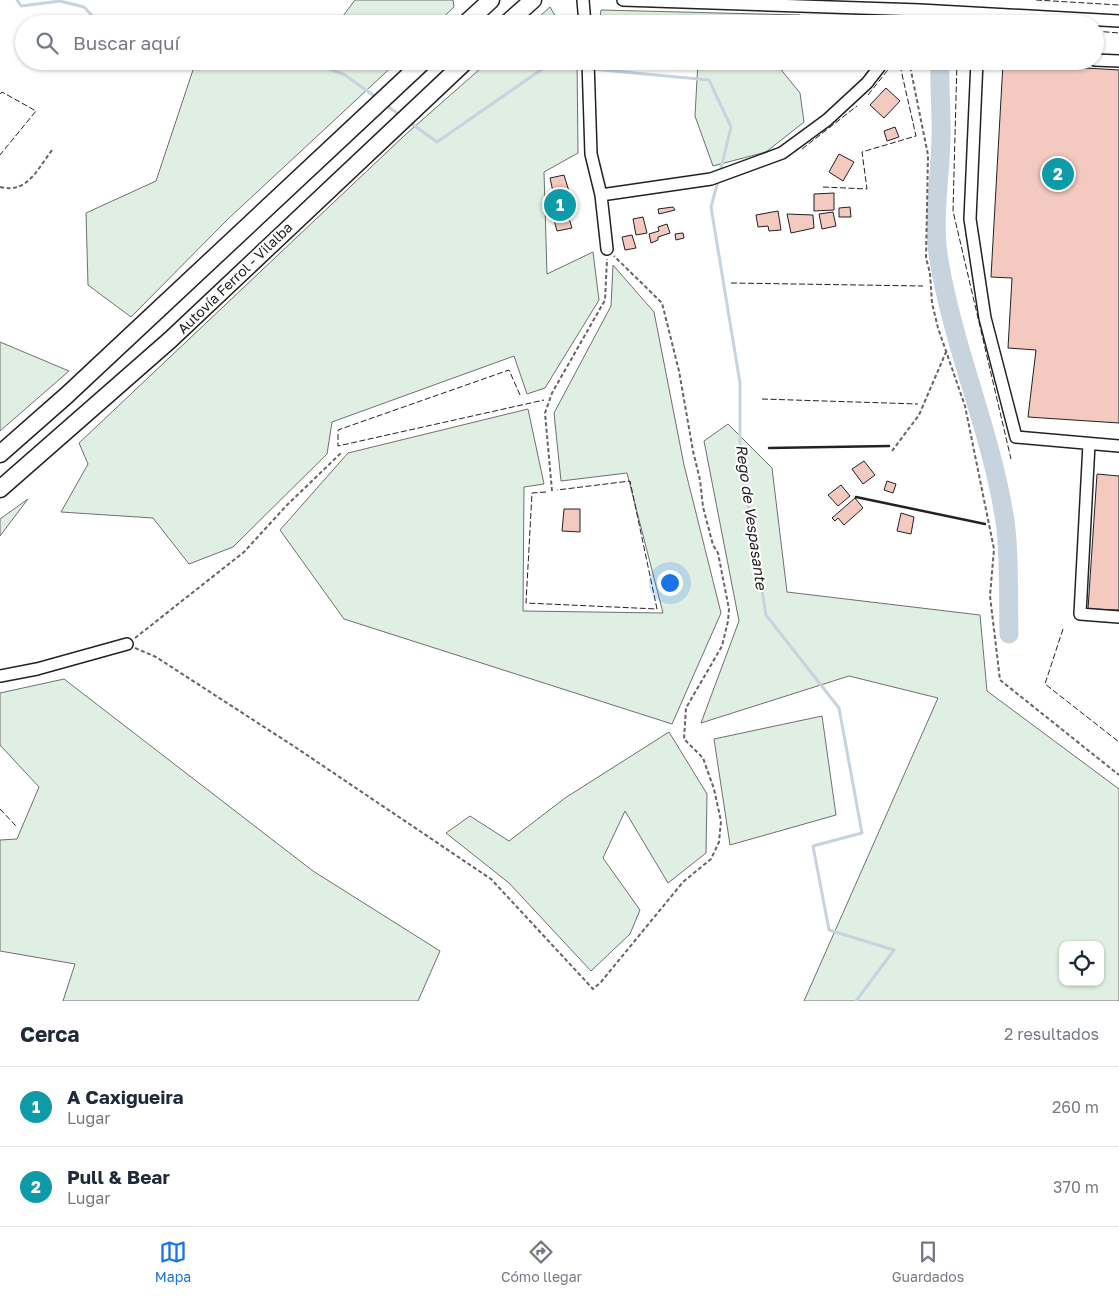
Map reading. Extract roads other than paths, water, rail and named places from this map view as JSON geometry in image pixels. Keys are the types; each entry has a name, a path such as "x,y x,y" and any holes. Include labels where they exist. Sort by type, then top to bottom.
{"highway":[{"path":"475,15 491,0"},
{"path":"516,15 533,0"},
{"name":"Autovía Ferrol - Vilalba","path":"0,454 150,319 414,70"},
{"name":"Autovía Ferrol - Vilalba","path":"0,489 170,340 456,70"}],"street":[{"path":"583,0 584,15"},
{"path":"623,0 903,10 922,5 1045,15"},
{"path":"903,10 903,15"},
{"path":"1104,20 1119,21"},
{"path":"1104,60 1119,61"},
{"path":"588,70 591,154 601,195 607,249"},
{"path":"601,195 711,179 782,153 827,120 867,83 877,70"},
{"path":"978,70 970,219 985,318 1016,437 1119,446"},
{"path":"1089,444 1080,614 1119,617"},
{"path":"0,676 46,666 127,644"}],"waterway":[{"path":"17,0 21,6 60,1 84,7 92,15"},
{"path":"332,70 345,75 377,98"},
{"path":"408,121 437,142 541,70"},
{"name":"Rego de Vespasante","path":"603,70 709,80 731,127 720,172"},
{"path":"940,70 941,140 936,226 938,254 952,321 999,487 1008,548 1009,634"},
{"path":"386,105 401,116"},
{"name":"Rego de Vespasante","path":"718,181 711,207 740,383 740,457 766,615 839,708 862,833 813,846 829,930 894,950 856,1001"}],"place":[{"name":"Pull & Bear","path":"1058,174"},
{"name":"A Caxigueira","path":"560,205"}]}
